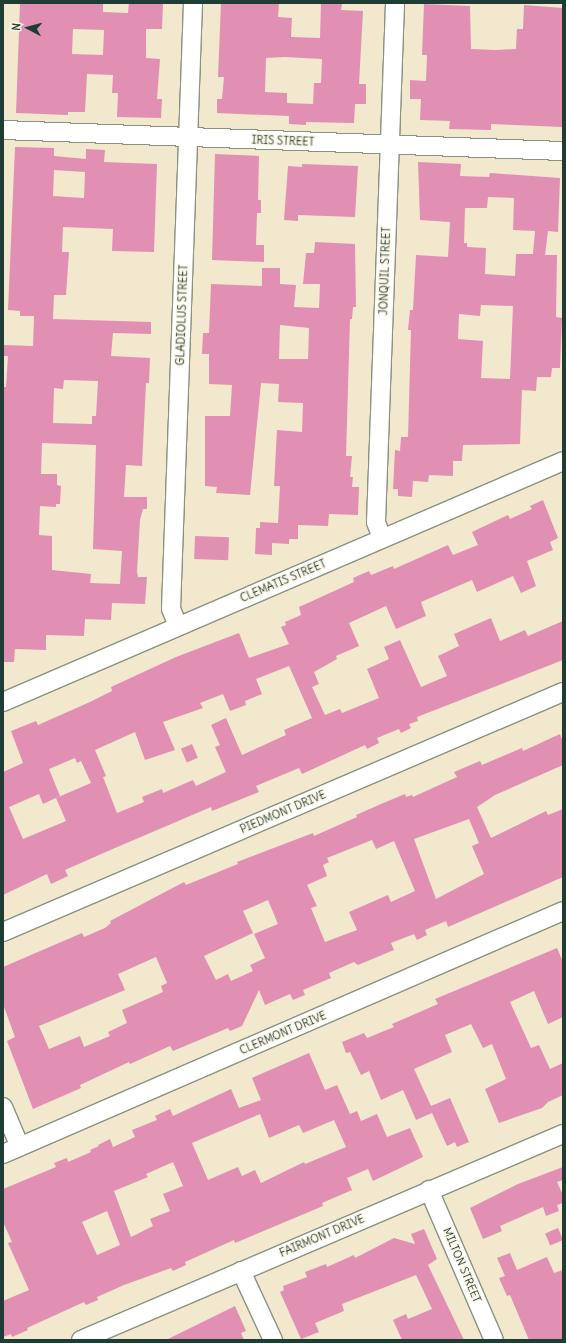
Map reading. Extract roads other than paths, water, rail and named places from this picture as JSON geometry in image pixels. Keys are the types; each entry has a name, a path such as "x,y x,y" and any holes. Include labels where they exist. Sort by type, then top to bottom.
{"street":[{"name":"GLADIOLUS STREET","path":"178,626 171,609 193,3"},
{"name":"JONQUIL STREET","path":"382,538 376,522 395,3"},
{"name":"IRIS STREET","path":"3,130 563,151"},
{"name":"CLEMATIS STREET","path":"3,702 382,538 562,463"},
{"name":"PIEDMONT DRIVE","path":"3,932 563,692"},
{"name":"CLERMONT DRIVE","path":"3,1154 563,911"},
{"path":"3,1107 20,1146"},
{"name":"FAIRMONT DRIVE","path":"81,1340 563,1134"},
{"name":"MILTON STREET","path":"429,1190 494,1340"},
{"path":"241,1271 272,1340"}]}
